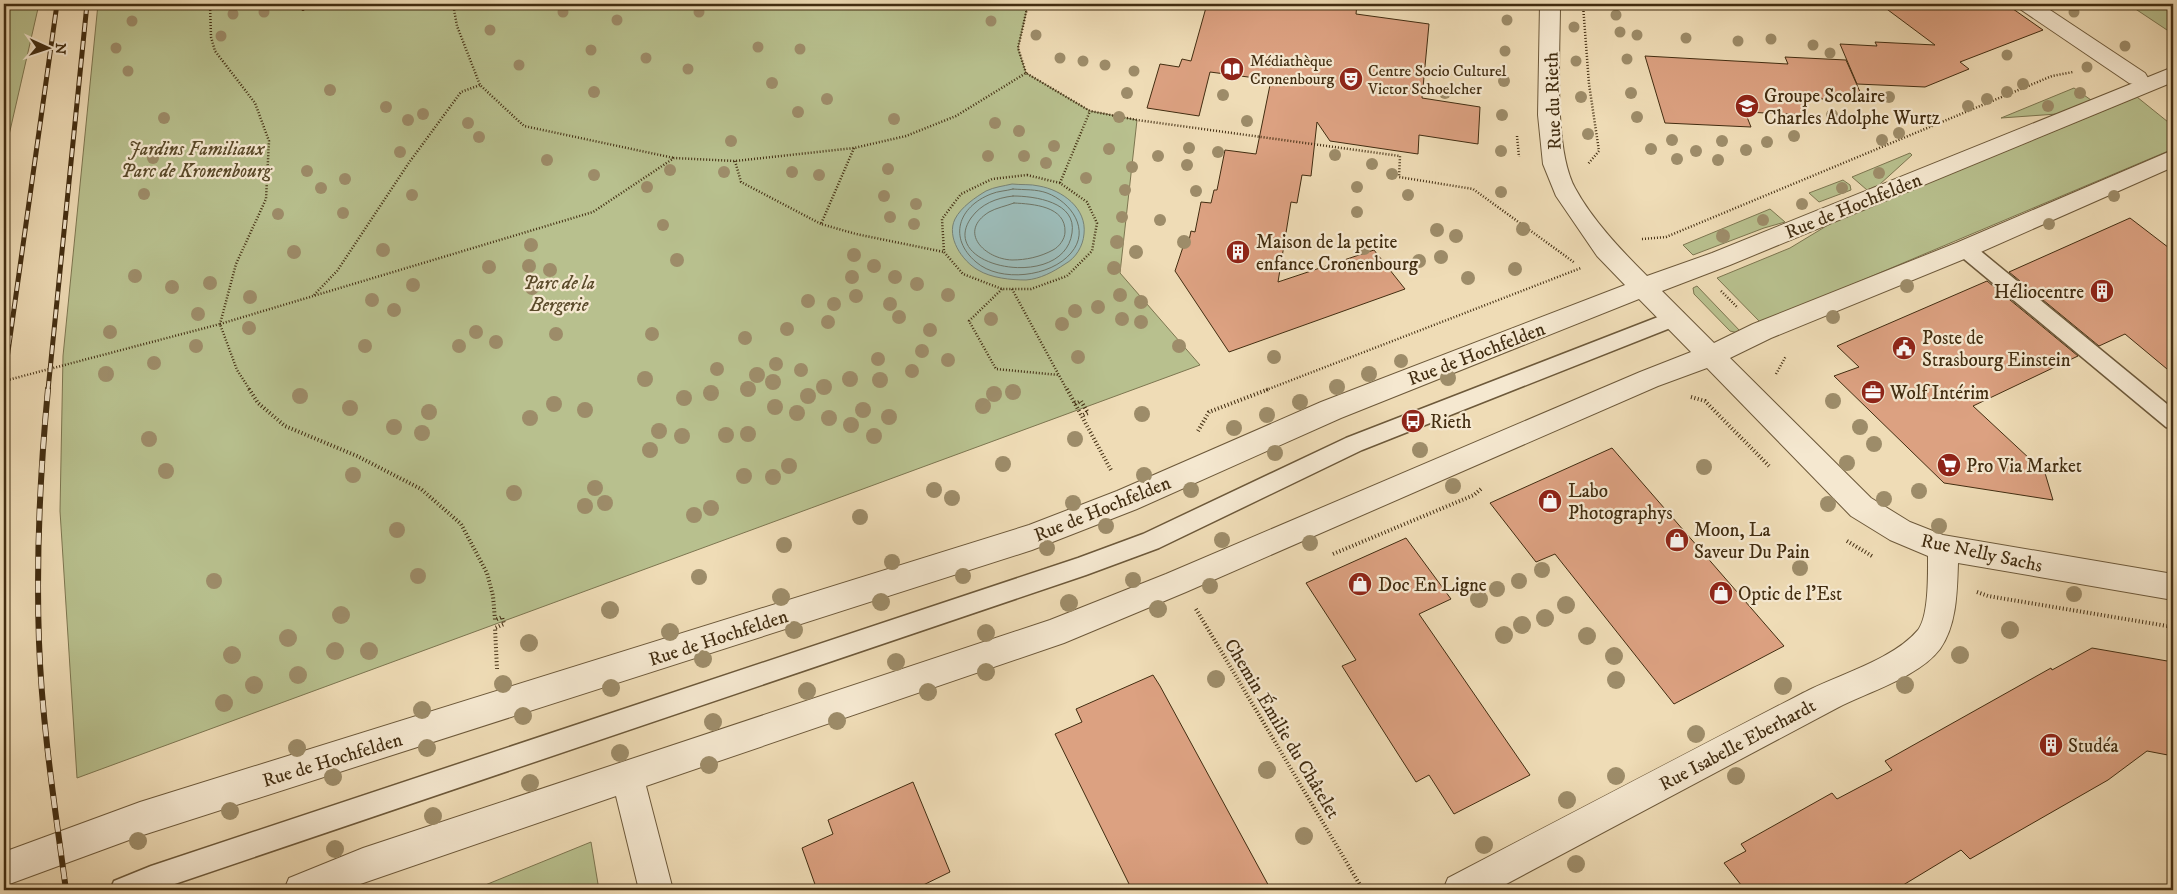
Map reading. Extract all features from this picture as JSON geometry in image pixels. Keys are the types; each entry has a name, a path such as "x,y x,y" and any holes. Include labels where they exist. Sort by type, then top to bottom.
{"street":[{"name":"Rue du Rieth","path":"1550,4 1549,115 1555,164 1564,190 1597,239 1676,318"},
{"path":"2027,4 2137,78"},
{"name":"Rue de Hochfelden","path":"4,869 140,819 1032,537 1127,500 1331,410 1804,225 2173,74"},
{"path":"301,890 364,865 1053,633 1176,583 1607,397 1713,355 1762,332 1965,249 2173,158"},
{"name":"Rue Nelly Sachs","path":"1676,318 1861,507 1883,524 1909,537 1943,548 2173,587"},
{"name":"Rue Isabelle Eberhardt","path":"1460,890 1918,650 1931,637 1936,622 1943,581 1943,548"},
{"path":"627,776 656,890"}],"lane":[{"path":"1965,249 2173,421"},
{"path":"123,890 151,878 420,787 1078,568 1151,541 1354,444 1676,318"}],"path":[{"path":"210,4 211,38 215,51 255,103 269,141 266,199 236,264 220,324 237,370 258,403 285,426 357,456 421,489 461,524 487,573 493,596 498,675"},
{"path":"303,4 303,11"},
{"path":"453,4 458,26 480,85 524,126 674,158 735,161 854,148 906,136 956,116 1026,73"},
{"path":"1028,4 1018,48 1026,73 1090,111 1137,120 1400,156 1399,177 1473,189 1582,268 1209,412 1194,438"},
{"path":"1583,4 1588,84 1599,150 1587,165"},
{"path":"1640,239 1666,237 2052,76 2080,72"},
{"path":"313,296 337,271 408,164 461,92 480,85"},
{"path":"1060,183 1090,111"},
{"path":"821,224 854,148"},
{"path":"4,381 220,324 594,212 674,158"},
{"path":"735,161 740,182 821,224 856,234 944,252"},
{"path":"1027,175 1060,183 1087,202 1097,223 1092,250 1067,276 1031,289 1002,289 963,274 944,252 942,219 961,194 992,179 1027,175"},
{"path":"1002,289 969,321 996,369 1059,375"},
{"path":"1012,289 1046,353"},
{"path":"1720,289 1740,310"},
{"path":"1781,379 1778,373 1786,356"},
{"path":"1075,404 1081,401 1088,413 1081,416"},
{"path":"1102,473 1120,466"},
{"name":"Chemin Émilie du Châtelet","path":"1176,583 1197,611 1362,890"},
{"path":"495,620 502,617 504,624 495,628"}],"green space":[{"path":"4,4 39,4 4,157"},
{"name":"Parc de la Bergerie","path":"98,4 1028,4 1018,48 1026,73 1090,111 1137,120 1120,273 1200,365 77,778 60,511 63,356"},
{"path":"2128,4 2173,4 2173,34"},
{"path":"2074,88 2091,100 2057,114 2001,118"},
{"path":"2137,97 2173,126 2173,149 1761,323 1717,278 1790,248 1833,222"},
{"path":"1910,153 1912,155 1879,185 1867,190 1852,177"},
{"path":"1843,180 1850,185 1851,190 1819,202 1809,193"},
{"path":"1770,209 1785,222 1693,255 1683,245"},
{"path":"1697,286 1741,332 1730,331 1694,294 1693,288"},
{"path":"591,842 599,890 473,890"}],"water":[{"path":"1012,184 1036,185 1048,188 1064,196 1077,208 1081,216 1084,234 1076,255 1046,275 1026,280 995,277 983,273 966,261 954,241 953,226 955,219 965,206 986,191"}],"building":[{"path":"1207,4 1357,4 1356,14 1429,24 1422,98 1480,107 1478,144 1419,135 1418,154 1330,141 1317,122 1311,176 1302,175 1297,203 1291,202 1278,282 1374,250 1405,289 1229,352 1175,271 1184,244 1188,245 1191,231 1195,232 1201,202 1211,203 1214,190 1217,190 1225,150 1256,154 1271,80 1210,72 1199,116 1147,108 1160,64 1179,67 1182,59 1191,61"},
{"path":"1880,4 2006,4 2043,30 1960,62 1969,69 1925,87 1857,84 1840,44 1877,46 1875,42 1935,45"},
{"path":"1645,56 1788,64 1785,57 1846,60 1864,101 1802,98 1808,115 1745,112 1751,127 1665,123"},
{"name":"Héliocentre","path":"2130,218 2173,251 2173,374 2125,334 2099,346 2009,272"},
{"path":"1987,281 2078,356 1973,406 2045,473 2053,500 1944,483 1834,376 1859,367 1837,346"},
{"path":"1612,448 1784,646 1674,704 1555,554 1536,562 1490,503"},
{"path":"1406,538 1451,599 1419,614 1530,775 1454,814 1429,775 1416,782 1398,754 1342,666 1356,660 1306,583"},
{"path":"2092,648 2173,662 2173,756 2147,751 2108,780 1970,859 1961,850 1895,890 1745,890 1724,863 1746,851 1741,844 1832,793 1837,799 1892,770 1885,761 2051,668 2052,670"},
{"path":"1153,675 1271,890 1132,890 1055,734 1082,722 1076,709"},
{"path":"913,782 950,872 913,890 817,890 802,848 833,834 828,820"}],"railway":[{"path":"4,380 57,4"},
{"path":"48,390 87,4"},
{"path":"48,389 39,515 39,642 46,735 66,890"}],"place":[{"name":"Médiathèque Cronenbourg","path":"1232,69"},
{"name":"Centre Socio Culturel Victor Schoelcher","path":"1351,79"},
{"name":"Groupe Scolaire Charles Adolphe Wurtz","path":"1747,106"},
{"name":"Maison de la petite enfance Cronenbourg","path":"1238,252"},
{"name":"Héliocentre","path":"2102,291"},
{"name":"Poste de Strasbourg Einstein","path":"1904,348"},
{"name":"Wolf Intérim","path":"1873,392"},
{"name":"Rieth","path":"1413,421"},
{"name":"Pro Via Market","path":"1949,465"},
{"name":"Labo Photographys","path":"1550,501"},
{"name":"Moon, La Saveur Du Pain","path":"1677,540"},
{"name":"Doc En Ligne","path":"1360,584"},
{"name":"Optic de l'Est","path":"1721,593"},
{"name":"Studéa","path":"2051,745"}],"park label":[{"name":"Jardins Familiaux Parc de Kronenbourg","path":"196,159"}]}
